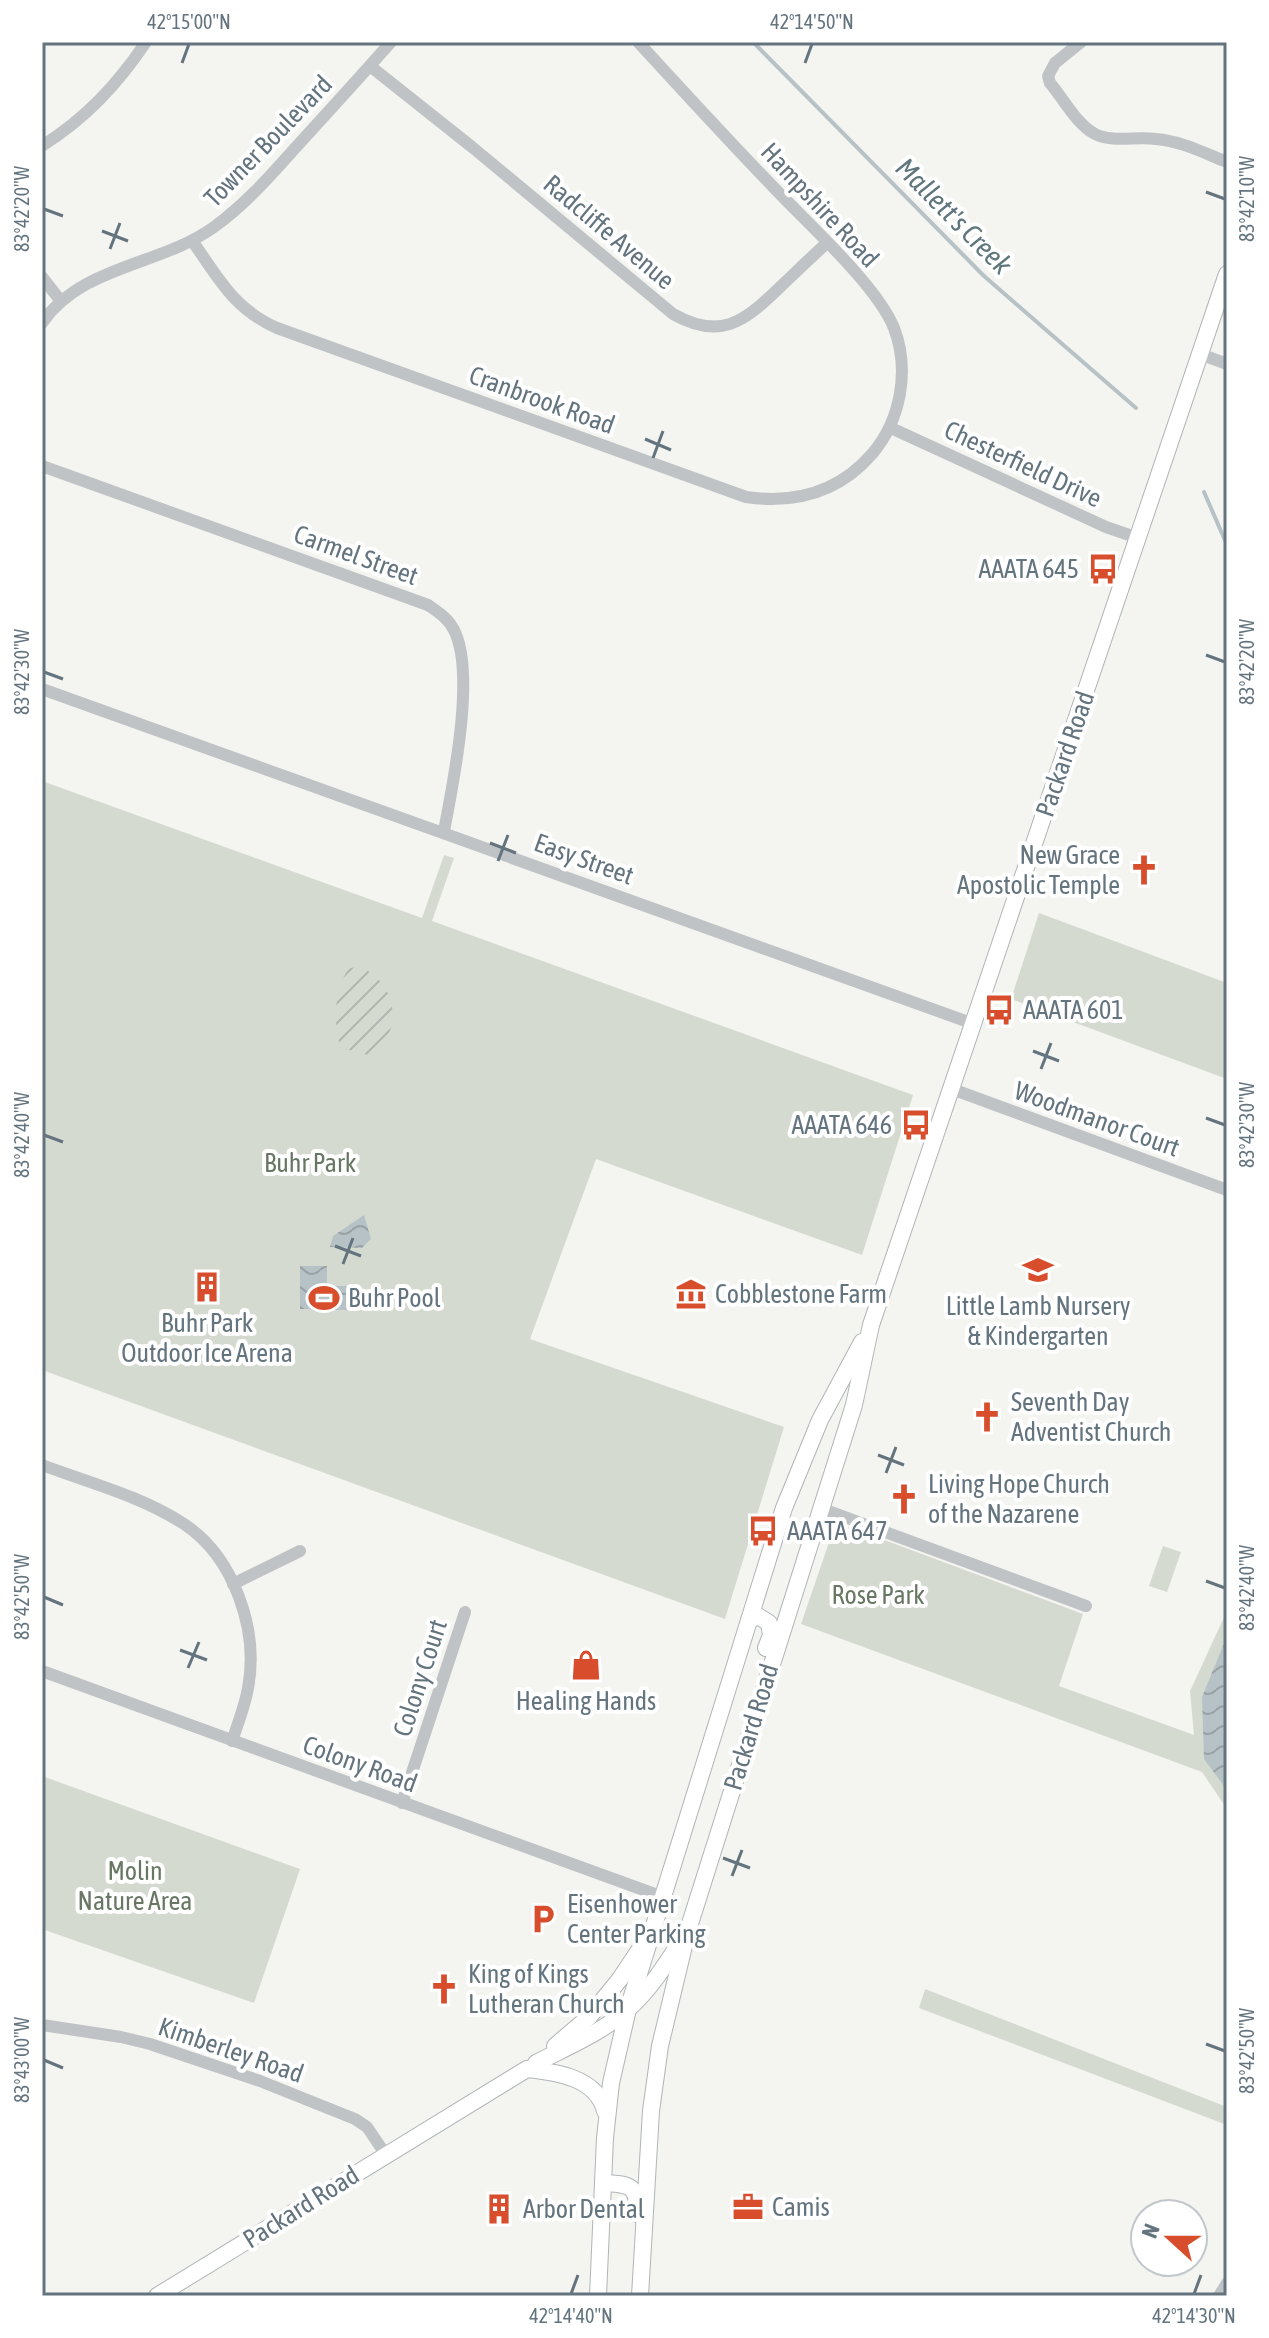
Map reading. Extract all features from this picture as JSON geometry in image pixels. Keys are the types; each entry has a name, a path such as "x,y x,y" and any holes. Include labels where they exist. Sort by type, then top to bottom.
{"main road":[{"name":"Packard Road","path":"157,2296 532,2066 600,2030 628,2009 653,1982 688,1930 854,1405 871,1325 1227,274"},
{"name":"Packard Road","path":"598,2296 607,2121 611,2083 628,2009 784,1508 831,1397 871,1325"},
{"path":"791,1598 792,1569 825,1463 824,1456 818,1452 802,1462"},
{"path":"749,1620 755,1616 762,1617 771,1630 751,1698 749,1735"},
{"path":"532,2066 589,2017 620,1979 654,1928"},
{"path":"640,2296 653,2098 660,2046 688,1930"},
{"path":"532,2066 588,2086 601,2098 607,2121"},
{"path":"603,2183 626,2185 637,2194 637,2233 644,2254"}],"street":[{"path":"42,146 87,114 109,92 146,42"},
{"name":"Towner Boulevard","path":"42,323 60,300 97,278 193,242 238,209 391,42"},
{"name":"Hampshire Road","path":"638,42 827,243 887,313 895,331 902,374 891,428"},
{"path":"1081,42 1055,63 1048,76 1050,83 1086,128 1101,136 1173,142 1227,162"},
{"name":"Radcliffe Avenue","path":"370,66 673,314 688,323 720,327 735,324 751,315 827,243"},
{"name":"Cranbrook Road","path":"193,242 236,303 262,321 746,497 766,500 798,498 828,489 850,476 891,428"},
{"path":"42,277 60,300"},
{"path":"1200,354 1227,364"},
{"name":"Chesterfield Drive","path":"891,428 1106,527 1138,538"},
{"name":"Carmel Street","path":"42,466 428,605 443,614 454,629 462,666 462,703 454,780 444,831"},
{"name":"Easy Street","path":"42,689 974,1024"},
{"name":"Woodmanor Court","path":"952,1089 1227,1190"},
{"path":"42,1465 140,1501 187,1526 208,1545 233,1584 246,1618 251,1653 249,1687 232,1741"},
{"path":"820,1508 1086,1606"},
{"path":"233,1584 300,1551"},
{"name":"Colony Court","path":"402,1803 465,1612"},
{"name":"Colony Road","path":"42,1671 663,1897"},
{"name":"Kimberley Road","path":"42,2025 121,2037 260,2081 355,2119 367,2127 386,2155"},
{"path":"1219,2296 1227,2283"}],"green space":[{"name":"Buhr Park","path":"42,781 422,918 444,855 454,858 432,921 913,1095 862,1255 596,1159 530,1339 784,1427 725,1619 42,1370"},
{"path":"1039,913 1227,983 1227,1079 1011,999"},
{"path":"360,967 383,984 392,1009 389,1034 370,1055 356,1053 340,1045 336,1026 340,986 349,968"},
{"name":"Rose Park","path":"836,1522 1083,1614 1059,1686 1194,1735 1190,1691 1227,1611 1227,1809 1202,1772 801,1624"},
{"path":"1163,1546 1181,1552 1167,1592 1149,1586"},
{"name":"Molin Nature Area","path":"42,1776 300,1869 254,2003 42,1929"},
{"path":"925,1989 1227,2107 1227,2125 919,2008"}],"water":[{"path":"364,1215 371,1239 362,1248 330,1247 333,1236"},
{"name":"Buhr Pool","path":"300,1266 327,1266 327,1286 347,1286 347,1310 300,1309"},
{"path":"1227,1636 1227,1790 1204,1759 1202,1697"}],"waterway":[{"name":"Mallett's Creek","path":"753,42 984,276 1136,408"},
{"name":"Mallett's Creek","path":"1204,492 1227,545"}],"place":[{"name":"AAATA 645","path":"1103,569"},
{"name":"New Grace Apostolic Temple","path":"1144,870"},
{"name":"AAATA 601","path":"999,1010"},
{"name":"AAATA 646","path":"916,1125"},
{"name":"Little Lamb Nursery & Kindergarten","path":"1038,1270"},
{"name":"Buhr Park Outdoor Ice Arena","path":"207,1287"},
{"name":"Cobblestone Farm","path":"691,1294"},
{"name":"Buhr Pool","path":"324,1298"},
{"name":"Seventh Day Adventist Church","path":"987,1417"},
{"name":"Living Hope Church of the Nazarene","path":"904,1499"},
{"name":"AAATA 647","path":"763,1531"},
{"name":"Healing Hands","path":"586,1665"},
{"name":"Eisenhower Center Parking","path":"543,1919"},
{"name":"King of Kings Lutheran Church","path":"444,1989"},
{"name":"Camis","path":"748,2207"},
{"name":"Arbor Dental","path":"499,2209"}]}
